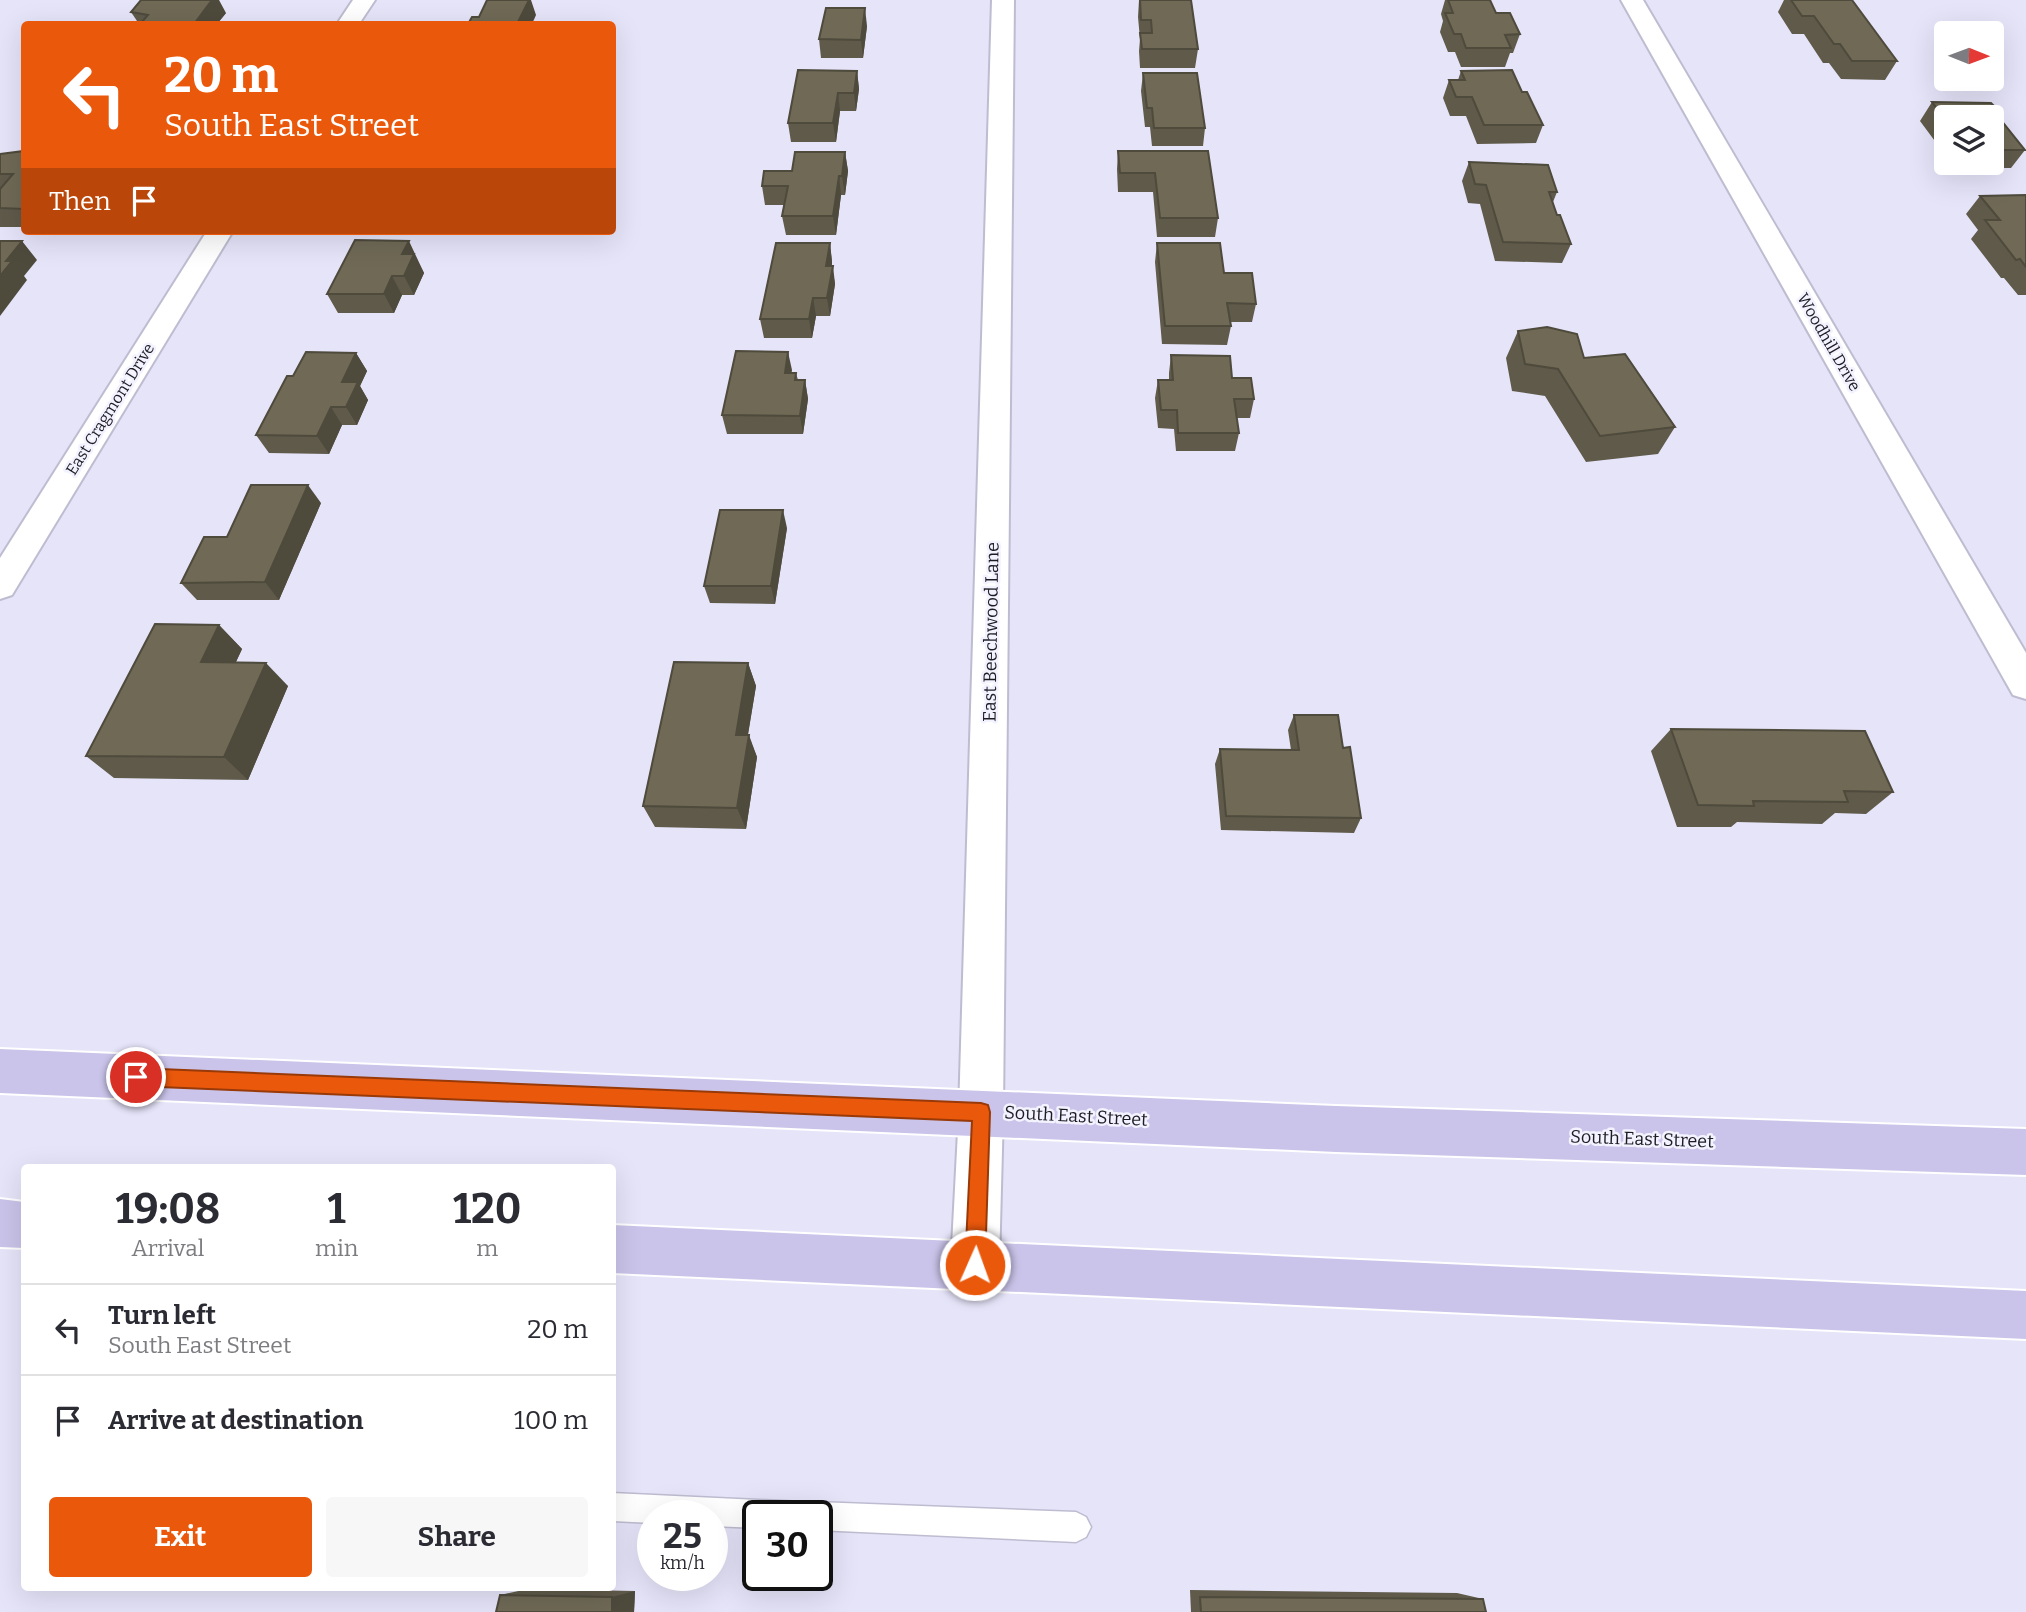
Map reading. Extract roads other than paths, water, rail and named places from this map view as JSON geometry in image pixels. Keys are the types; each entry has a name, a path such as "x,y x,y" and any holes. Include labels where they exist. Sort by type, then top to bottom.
{"main road":[{"name":"South East Street","path":"0,1071 1349,1129 2026,1152"},
{"path":"0,1223 21,1224"},
{"path":"616,1250 2026,1315"}],"street":[{"path":"350,21 364,0"},
{"name":"East Beechwood Lane","path":"975,1265 981,1112 1003,0"},
{"name":"Woodhill Drive","path":"1632,0 2026,684"},
{"name":"East Cragmont Drive","path":"0,586 218,235"}],"lane":[{"path":"616,1507 742,1513"},
{"path":"833,1517 1076,1527"}]}
